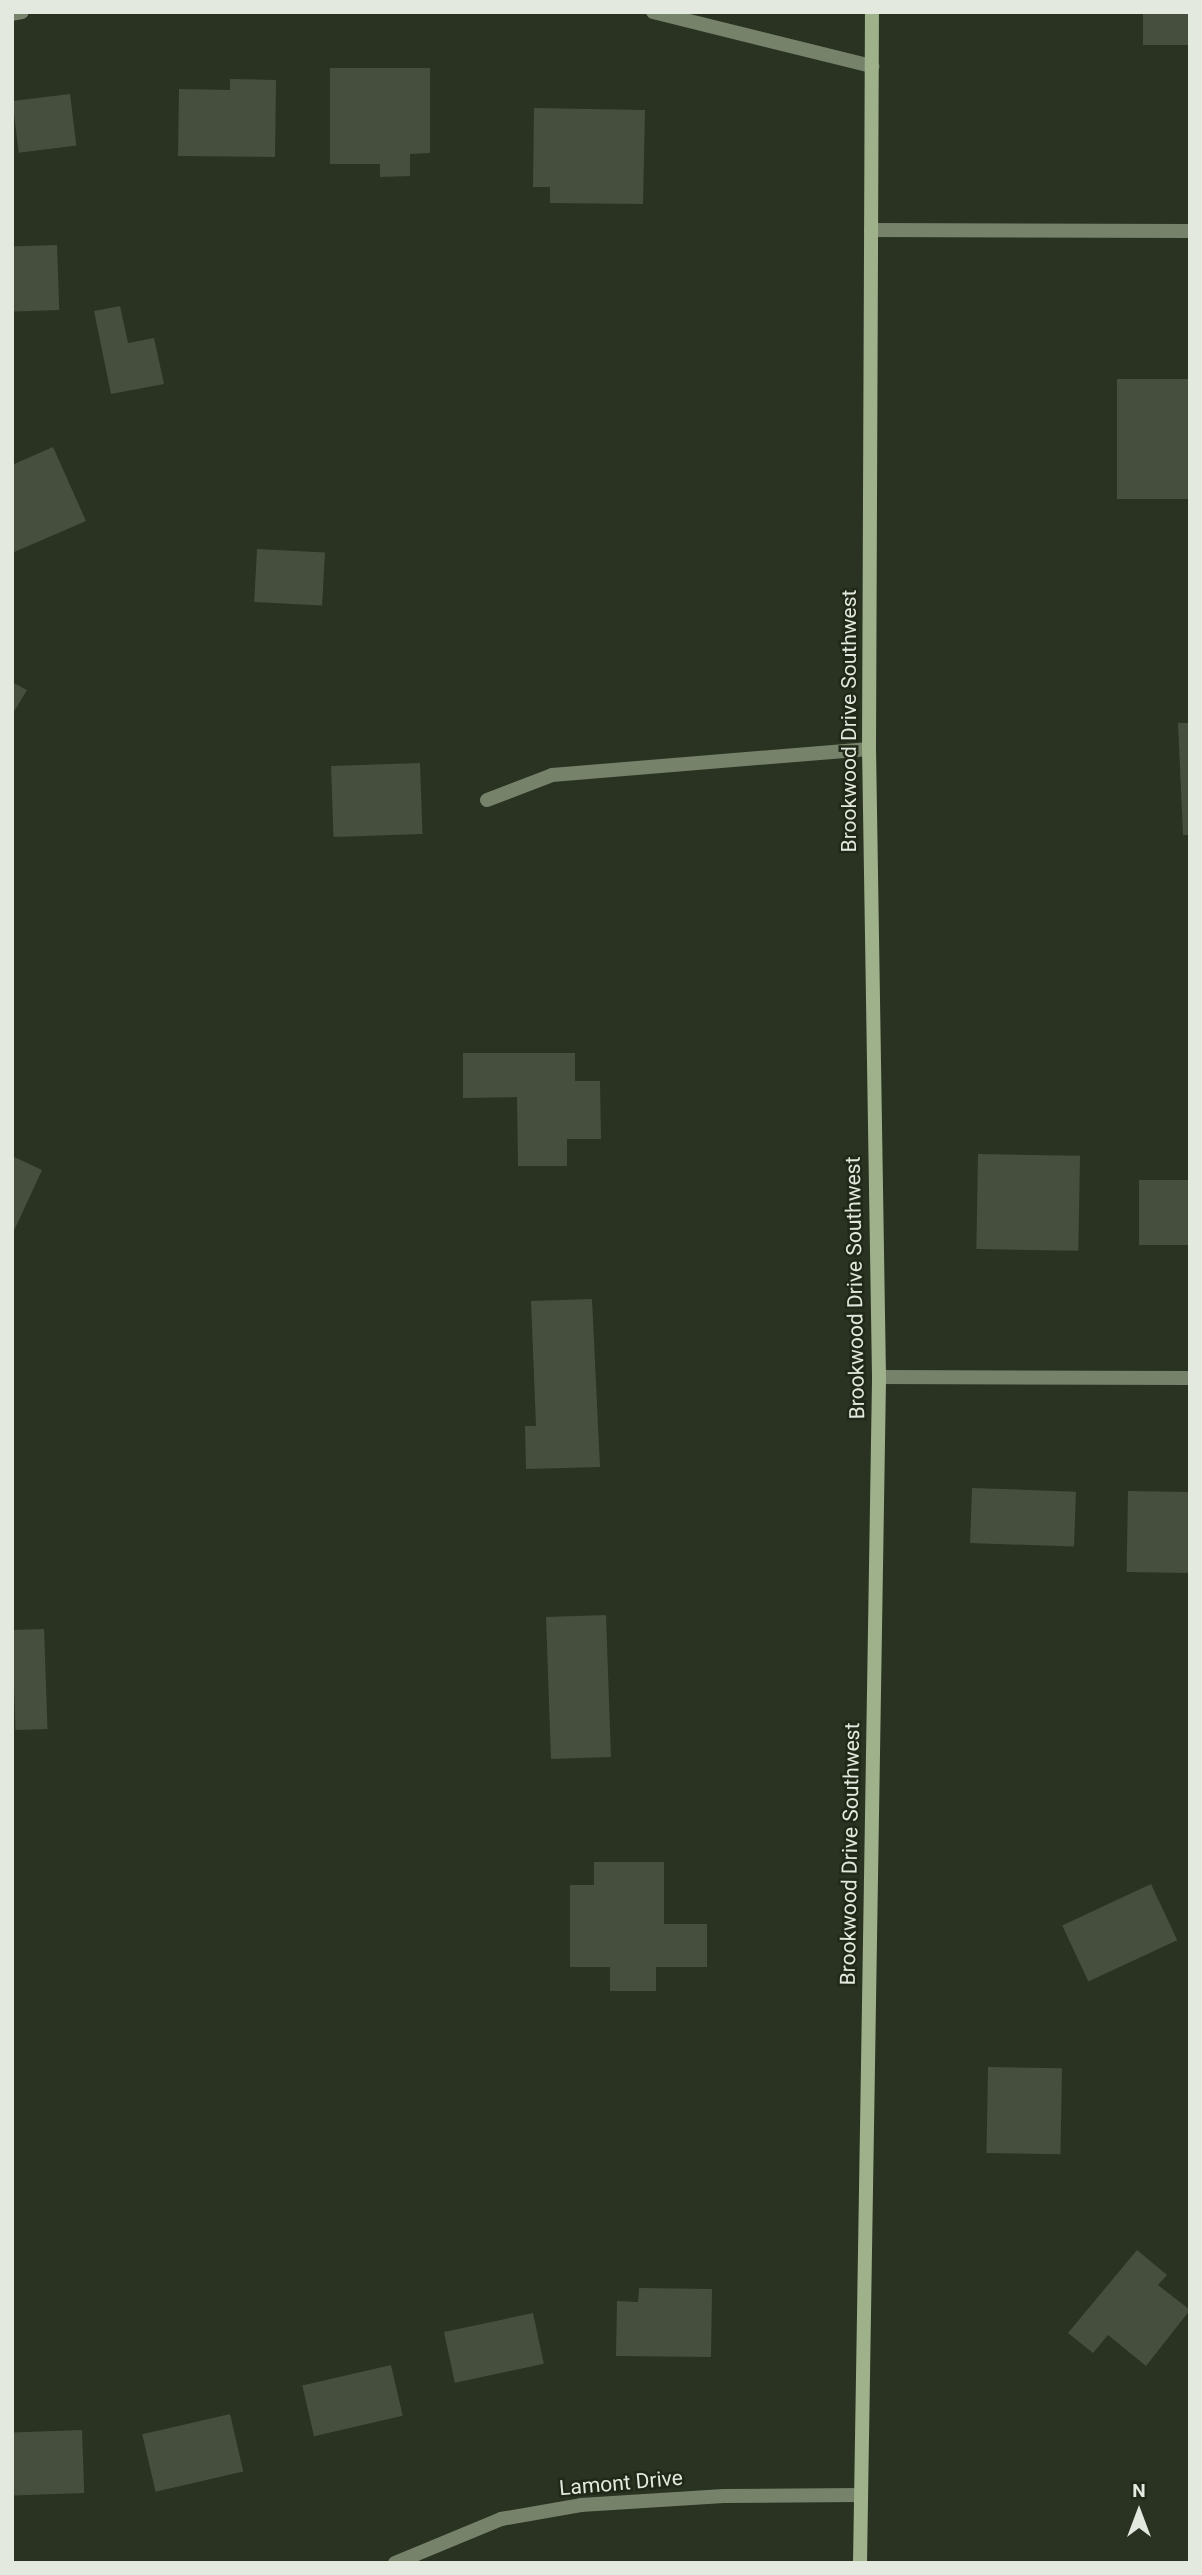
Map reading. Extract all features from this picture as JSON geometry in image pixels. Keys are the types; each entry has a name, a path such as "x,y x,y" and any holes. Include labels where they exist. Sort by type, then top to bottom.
{"street":[{"path":"12,14 22,12"},
{"path":"653,12 872,66"},
{"name":"Brookwood Drive Southwest","path":"860,2563 878,1377 869,749 872,12"},
{"path":"871,230 1190,231"},
{"path":"487,800 552,775 869,749"},
{"path":"878,1377 1190,1378"},
{"name":"Lamont Drive","path":"395,2563 501,2519 581,2505 688,2497 860,2495"}],"building":[{"path":"1143,12 1190,12 1190,45 1143,45"},
{"path":"330,68 430,68 430,153 410,154 410,176 380,177 380,164 330,164"},
{"path":"230,79 276,80 275,157 178,156 179,89 230,90"},
{"path":"70,94 76,146 19,153 12,101"},
{"path":"534,108 645,110 643,204 550,203 550,187 533,187"},
{"path":"57,245 59,310 14,312 12,247"},
{"path":"120,306 128,343 154,338 164,384 111,394 94,311"},
{"path":"1117,379 1190,379 1190,499 1117,499"},
{"path":"53,447 86,521 12,553 12,465"},
{"path":"257,549 325,553 322,605 254,602"},
{"path":"12,682 27,690 12,715"},
{"path":"1178,723 1190,723 1190,835 1183,835"},
{"path":"420,763 422,834 334,837 331,766"},
{"path":"463,1053 575,1053 575,1081 600,1081 601,1139 567,1139 567,1166 518,1166 517,1097 463,1098"},
{"path":"978,1154 1080,1156 1078,1251 976,1249"},
{"path":"12,1156 42,1170 12,1235"},
{"path":"1139,1180 1190,1180 1190,1245 1139,1245"},
{"path":"592,1299 600,1467 526,1469 525,1426 536,1426 531,1301"},
{"path":"972,1488 1076,1492 1074,1547 970,1543"},
{"path":"1128,1491 1190,1492 1189,1573 1127,1572"},
{"path":"606,1615 611,1757 551,1759 546,1617"},
{"path":"44,1629 47,1729 16,1730 12,1630"},
{"path":"594,1862 664,1862 664,1924 707,1924 707,1967 656,1967 656,1991 610,1991 610,1967 570,1967 570,1885 594,1885"},
{"path":"1151,1884 1177,1940 1088,1982 1062,1925"},
{"path":"988,2067 1062,2068 1060,2154 986,2153"},
{"path":"1137,2250 1167,2275 1158,2285 1190,2310 1146,2366 1108,2335 1093,2353 1068,2333"},
{"path":"639,2288 712,2289 711,2357 616,2356 617,2301 638,2302"},
{"path":"533,2313 544,2364 455,2383 444,2332"},
{"path":"391,2365 403,2416 314,2436 302,2385"},
{"path":"230,2414 243,2471 156,2492 142,2434"},
{"path":"82,2430 84,2493 14,2495 12,2432"}]}
